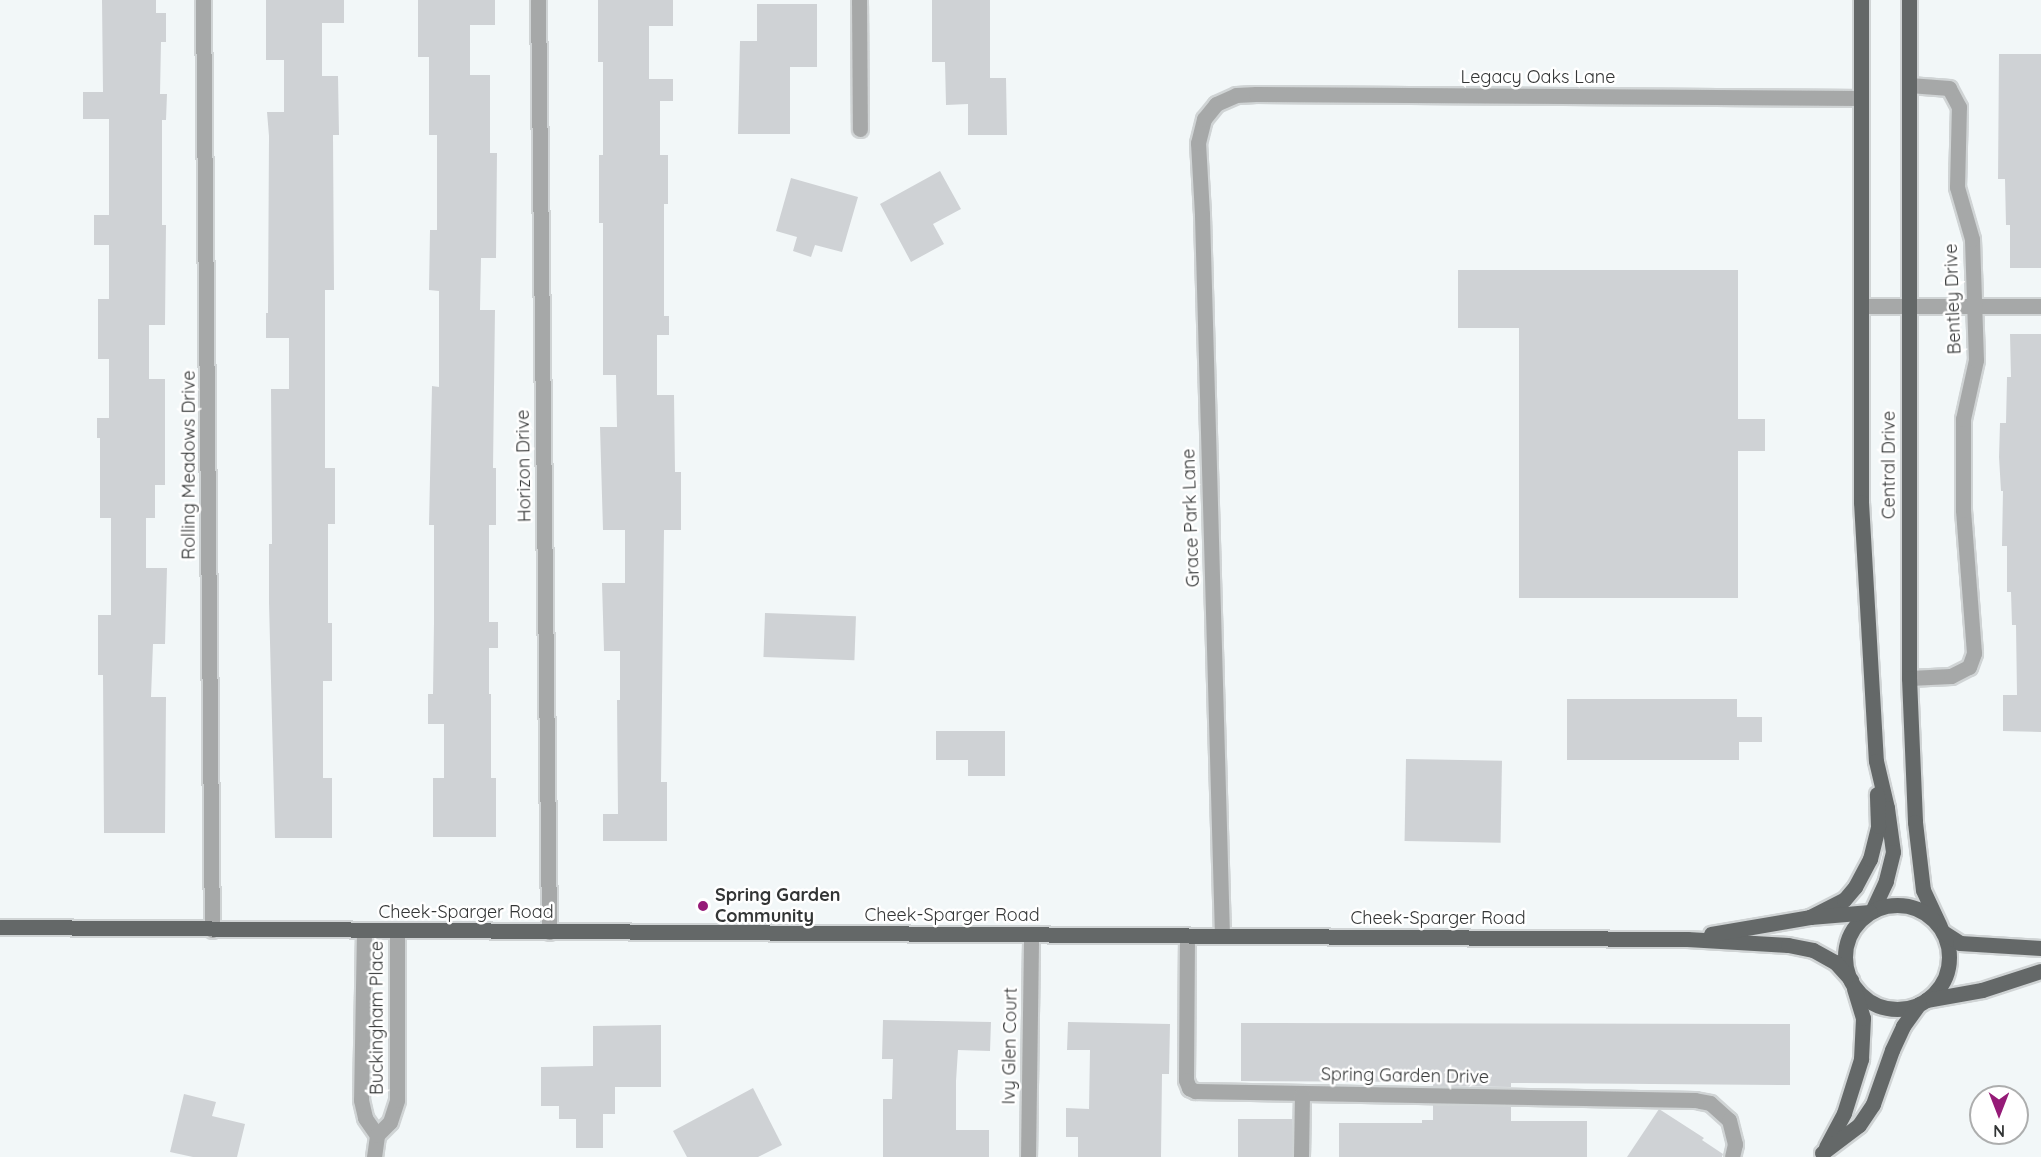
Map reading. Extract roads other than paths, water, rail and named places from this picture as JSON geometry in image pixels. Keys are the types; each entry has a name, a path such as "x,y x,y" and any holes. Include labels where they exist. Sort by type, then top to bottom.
{"main road":[{"name":"Central Drive","path":"1861,0 1861,502 1876,761 1887,808 1893,852 1886,880 1871,912"},
{"name":"Central Drive","path":"1909,0 1909,678 1915,822 1923,890 1942,929"},
{"path":"1810,917 1844,900 1855,887 1870,859 1878,826 1876,761"},
{"path":"1820,1155 1844,1113 1861,1059 1863,1018 1846,965 1846,950 1850,935 1871,912 1887,906 1903,905 1918,909 1932,917 1942,929 1960,943 2041,948"},
{"name":"Cheek-Sparger Road","path":"1687,939 1810,917 1871,912"},
{"name":"Cheek-Sparger Road","path":"0,927 1687,939 1788,945 1813,950 1835,962 1852,983"},
{"path":"1820,1155 1859,1125 1873,1104 1903,1026 1922,1002 1937,990 1947,969 1949,947 1942,929"},
{"path":"1852,983 1875,1003 1890,1008 1983,990 2041,971"}],"street":[{"name":"Rolling Meadows Drive","path":"203,0 212,930"},
{"name":"Horizon Drive","path":"538,0 549,932"},
{"path":"859,0 860,129"},
{"name":"Bentley Drive","path":"1909,85 1949,88 1959,107 1957,187 1972,239 1976,360 1963,418 1963,510 1974,652 1970,667 1951,676 1909,678"},
{"name":"Legacy Oaks Lane","path":"1216,104 1236,95 1256,94 1861,98"},
{"name":"Grace Park Lane","path":"1216,104 1204,119 1198,143 1202,214 1222,936"},
{"path":"1861,306 2041,306"},
{"name":"Buckingham Place","path":"364,931 361,1100 365,1118 377,1135"},
{"name":"Buckingham Place","path":"374,1157 377,1135 390,1122 397,1100 397,931"},
{"name":"Ivy Glen Court","path":"1028,1157 1031,935"},
{"name":"Spring Garden Drive","path":"1187,936 1186,1080 1189,1088 1204,1093 1695,1100 1710,1103 1729,1120 1734,1132 1732,1157"},
{"path":"1301,1157 1302,1094"}],"place":[{"name":"Spring Garden Community","path":"703,906"}]}
